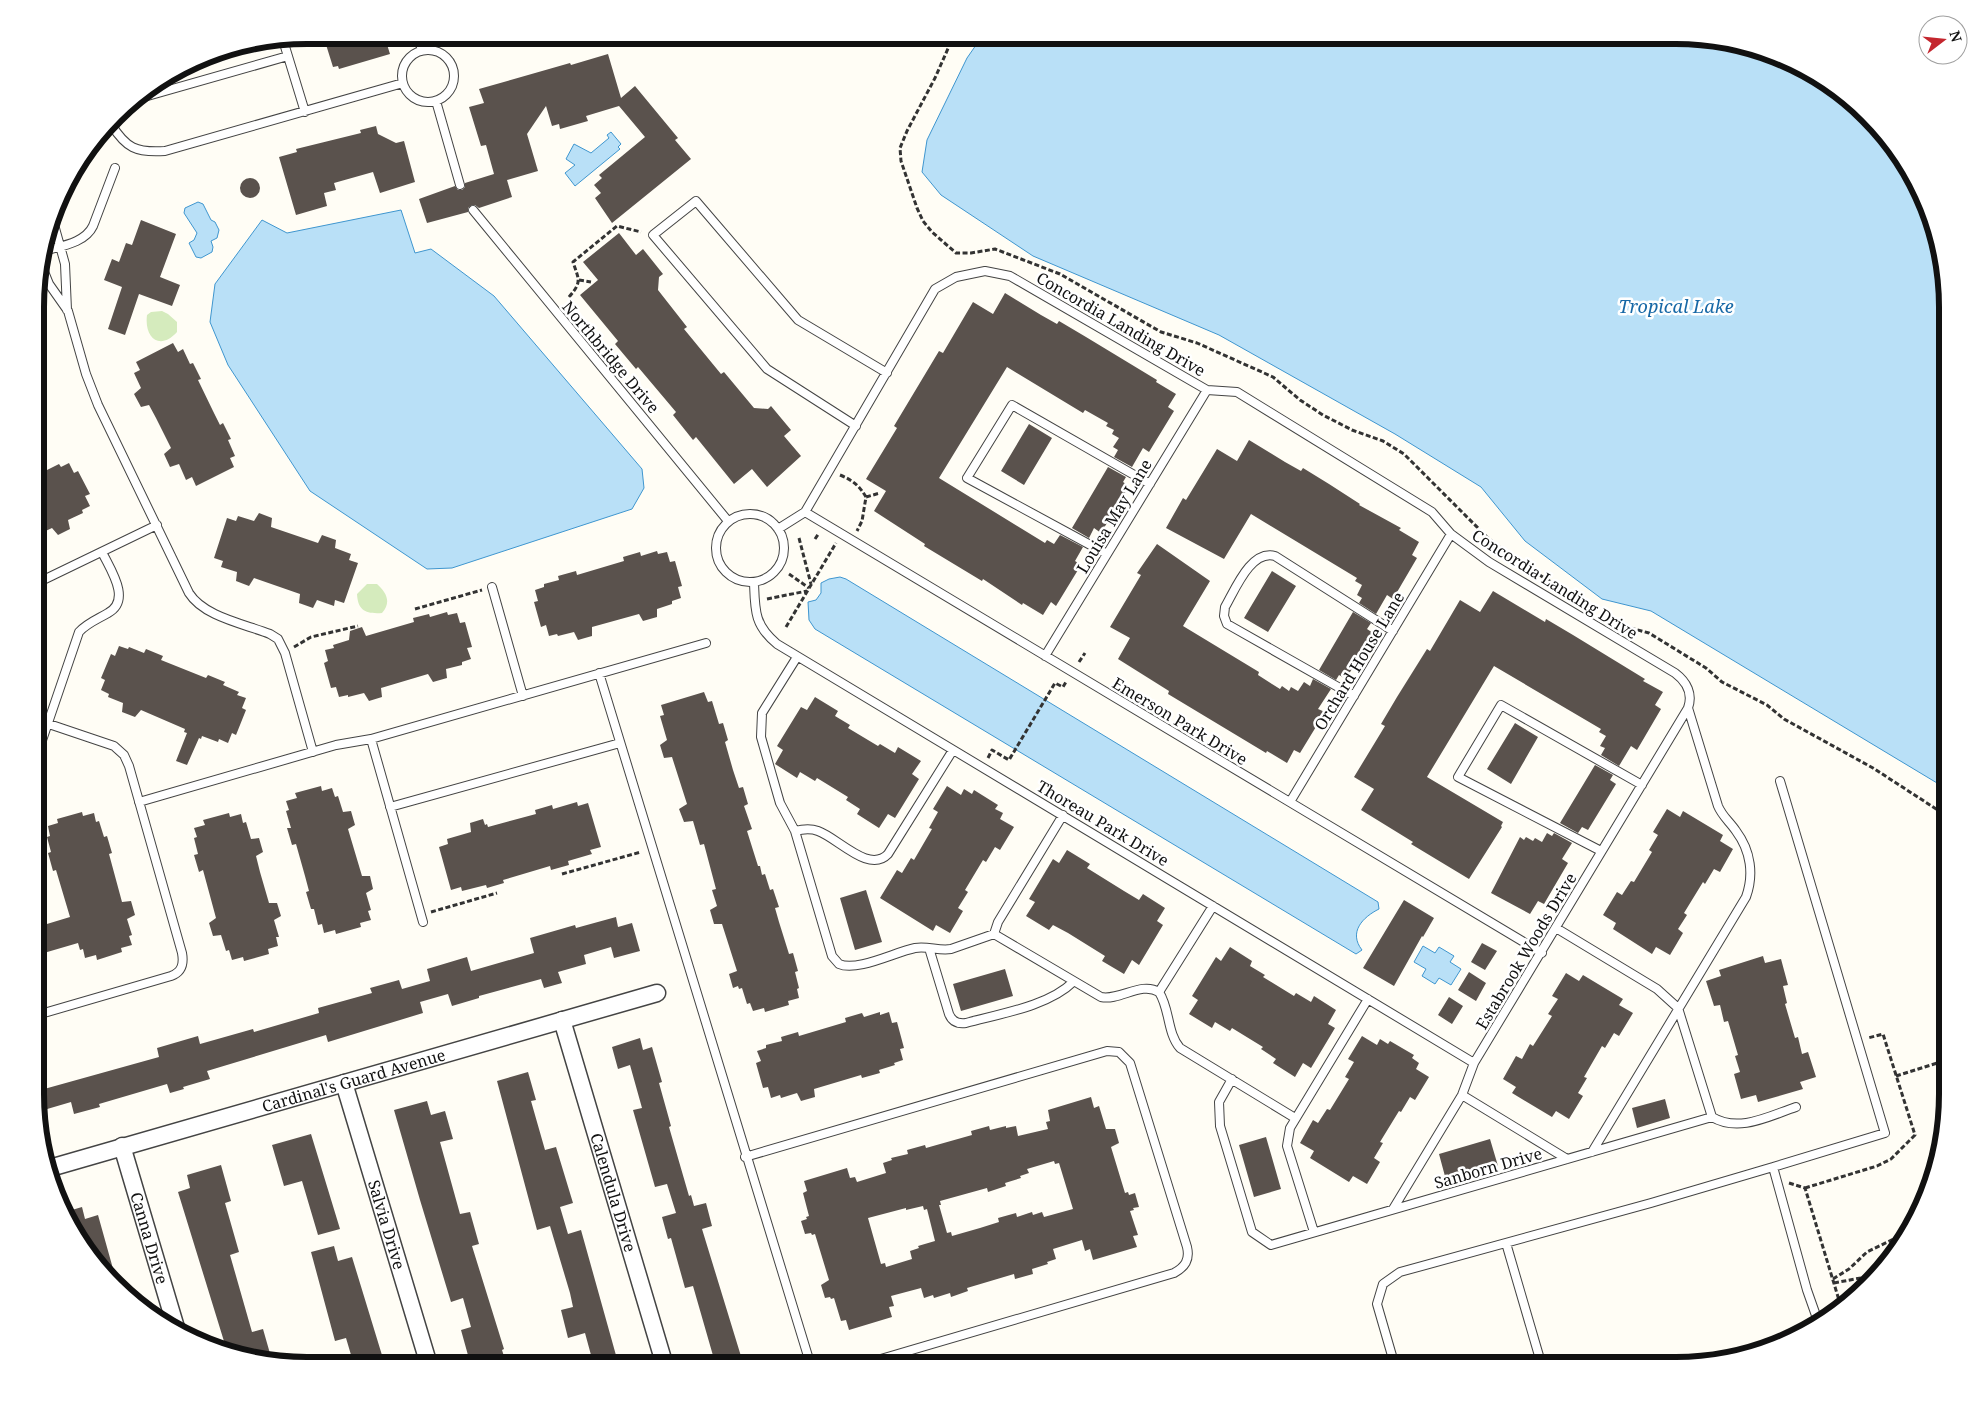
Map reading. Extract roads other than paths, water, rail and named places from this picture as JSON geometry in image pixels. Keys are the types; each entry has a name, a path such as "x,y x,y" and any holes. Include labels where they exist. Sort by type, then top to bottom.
{"street":[{"name":"Cardinal's Guard Avenue","path":"54,1167 657,992"},
{"name":"Calendula Drive","path":"562,1020 662,1357"},
{"name":"Salvia Drive","path":"344,1083 426,1357"},
{"name":"Canna Drive","path":"122,1146 175,1322"}],"lane":[{"path":"285,44 304,112"},
{"path":"420,44 422,50"},
{"path":"430,49 444,55 453,67 453,84 449,91 436,101 416,99 410,95 402,82 403,66 414,53 422,50 430,49"},
{"path":"151,95 288,56"},
{"path":"114,128 130,147 142,151 156,152 174,149 402,82"},
{"path":"436,101 460,185"},
{"path":"50,249 80,240 92,230 115,168"},
{"path":"856,426 768,369 654,236 696,201 798,320 886,373"},
{"name":"Northbridge Drive","path":"473,210 728,521"},
{"path":"56,230 66,270 68,311 92,390 189,593 197,604 208,611 274,636 281,644 313,752"},
{"name":"Concordia Landing Drive","path":"778,529 805,512 935,289 956,277 986,271 1010,276 1207,390 1236,392 1432,512 1451,534 1489,562 1679,677 1684,681 1689,692 1688,708 1718,806 1722,815 1736,831 1745,847 1749,858 1751,878 1746,897 1592,1152"},
{"path":"46,276 49,284 68,311"},
{"name":"Louisa May Lane","path":"1045,656 1207,390"},
{"path":"1107,554 968,478 1012,405 1150,484"},
{"name":"Emerson Park Drive","path":"805,512 1542,953"},
{"path":"745,514 754,514 771,522 778,529 784,547 778,566 772,574 754,582 735,578 720,565 716,556 717,537 728,521 745,514"},
{"path":"44,581 157,525"},
{"name":"Orchard House Lane","path":"1290,802 1451,534"},
{"path":"44,735 79,632 87,625 114,610 119,600 118,588 102,552"},
{"path":"1354,696 1227,624 1224,616 1225,607 1252,562 1260,556 1275,556 1393,631"},
{"name":"Thoreau Park Drive","path":"754,582 756,613 763,630 777,644 1474,1063"},
{"path":"492,587 523,696"},
{"path":"139,802 313,752 371,739 706,643"},
{"path":"798,657 762,713 761,737 782,808 794,831 832,956 839,964 850,967 911,949 930,948 944,950 994,934 1095,995 1106,998 1143,989 1159,992 1165,1004 1173,1038 1180,1048 1294,1118"},
{"path":"599,673 807,1357"},
{"path":"1601,851 1458,777 1501,705 1642,785"},
{"name":"Estabrook Woods Drive","path":"1392,1209 1462,1094 1474,1063 1688,708"},
{"path":"44,722 114,746 121,751 127,760 182,953 183,963 181,968 171,976 44,1013"},
{"path":"371,739 422,919"},
{"path":"390,808 620,743"},
{"path":"794,831 803,829 819,831 868,860 881,859 888,854 954,750"},
{"path":"1392,1357 1377,1304 1382,1284 1400,1272 1773,1167 1885,1133 1780,781"},
{"path":"994,934 998,922 1062,815"},
{"path":"1159,992 1213,906"},
{"path":"1556,928 1657,989 1678,1008 1712,1117 1724,1123 1738,1125 1796,1108"},
{"path":"930,948 949,1014 954,1022 958,1023 966,1023 1046,1000 1061,993 1073,982"},
{"path":"1314,1232 1287,1146 1290,1128 1294,1118 1368,999"},
{"path":"745,1156 1107,1052 1120,1052 1130,1063 1187,1247 1187,1260 1184,1266 1174,1273 888,1357"},
{"name":"Sanborn Drive","path":"1232,1079 1219,1102 1220,1126 1252,1232 1271,1245 1712,1117"},
{"path":"1462,1094 1567,1159"},
{"path":"1773,1167 1807,1290 1816,1317"},
{"path":"1506,1243 1539,1357"}],"water":[{"name":"Tropical Lake","path":"977,44 1694,44 1745,53 1777,64 1808,79 1836,98 1874,133 1904,175 1925,222 1937,272 1939,289 1939,784 1651,611 1602,599 1525,541 1481,487 1395,434 1219,335 1033,256 941,195 922,172 927,140 967,58"},
{"path":"611,132 621,144 618,147 620,149 575,186 565,173 575,165 566,159 574,144 591,153 609,138 607,135"},
{"path":"198,202 203,204 211,220 215,222 219,230 217,238 211,241 212,252 201,258 196,257 189,243 194,240 197,233 184,213 185,208"},
{"path":"401,210 415,253 431,249 494,296 642,469 644,488 632,509 452,568 427,569 310,491 228,365 210,322 215,284 262,220 287,233"},
{"path":"840,577 1378,902 1379,909 1363,921 1357,931 1356,937 1362,950 1356,954 815,629 809,620 808,602 816,600 821,593 821,583"},
{"path":"1423,946 1435,953 1439,947 1454,956 1450,962 1461,969 1451,985 1439,978 1435,984 1422,976 1426,969 1414,962"}]}
